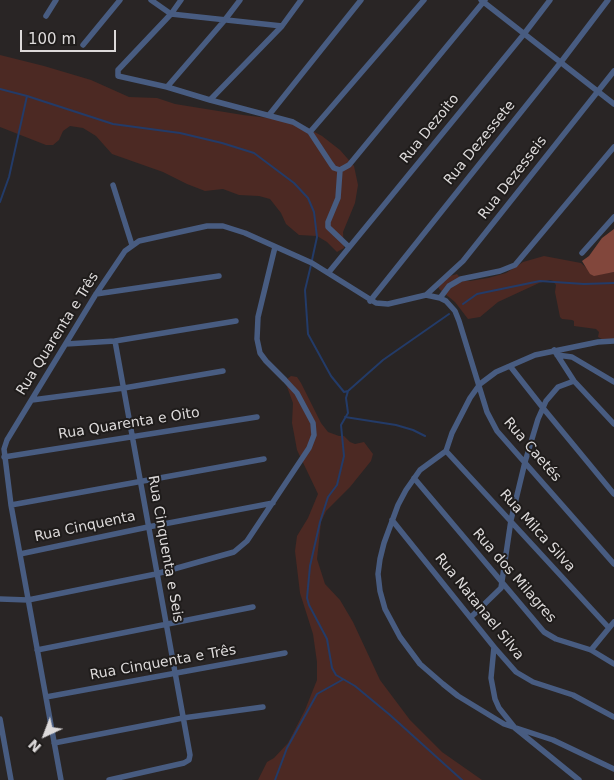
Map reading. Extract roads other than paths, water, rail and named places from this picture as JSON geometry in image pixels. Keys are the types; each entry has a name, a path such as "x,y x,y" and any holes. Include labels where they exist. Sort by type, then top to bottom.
{"street":[{"path":"46,16 56,0"},
{"path":"83,45 120,0"},
{"path":"151,0 171,14 282,26"},
{"path":"181,0 171,14 118,70 117,74 120,77 167,87 293,122 310,132 334,168 340,170 349,165 483,1 614,104"},
{"path":"167,87 240,0"},
{"path":"210,100 282,26 301,0"},
{"path":"268,115 361,0"},
{"path":"310,132 424,0"},
{"name":"Rua Dezoito","path":"329,272 550,0"},
{"name":"Rua Dezessete","path":"370,300 561,62 608,0"},
{"name":"Rua Dezesseis","path":"426,295 463,261 614,70"},
{"path":"113,185 132,244 145,239 215,225 233,229 312,263 329,272 370,300 388,304 426,295 440,298 449,286 461,278 500,271 514,265 614,147"},
{"path":"340,170 338,198 328,222 328,227 349,247"},
{"path":"582,253 614,218"},
{"name":"Rua Quarenta e Três","path":"61,780 10,505 4,450 7,440 96,294 119,259 132,244"},
{"path":"0,599 28,600 156,574 234,552 247,541 314,439 313,423 297,394 266,362 260,353 257,334 258,317 275,247"},
{"path":"96,294 219,276"},
{"name":"Rua Caetés","path":"440,298 451,306 457,316 492,422 504,439 614,564"},
{"path":"66,344 115,341 236,321"},
{"name":"Rua Cinquenta e Seis","path":"109,780 189,760 190,755 115,341"},
{"path":"614,341 598,342 535,355 487,377 470,398 452,432 446,451 420,470 398,505 380,558 378,574 385,609 400,637 420,664 443,684 496,720 553,740 614,770"},
{"path":"555,352 574,381 614,424"},
{"path":"555,352 572,357 614,382"},
{"path":"510,366 614,494"},
{"path":"32,400 124,388 223,371"},
{"path":"471,618 498,592 502,583 511,520 525,462 543,408 553,392 563,384 574,381"},
{"name":"Rua Quarenta e Oito","path":"4,457 257,417"},
{"name":"Rua Milca Silva","path":"446,451 609,628"},
{"path":"10,505 141,483 264,459"},
{"name":"Rua dos Milagres","path":"414,478 502,583 550,636 592,650 614,664"},
{"name":"Rua Cinquenta","path":"20,554 273,502"},
{"name":"Rua Natanael Silva","path":"392,520 494,647 524,678 573,695 614,717"},
{"path":"37,650 253,607"},
{"path":"592,650 614,622"},
{"path":"494,647 491,678 499,708 515,728 579,780"},
{"name":"Rua Cinquenta e Três","path":"46,697 285,653"},
{"path":"54,743 183,718 263,707"},
{"path":"0,719 11,780"}],"waterway":[{"path":"0,89 113,124 180,133 254,153 294,183 308,198 314,212 317,237 312,260"},
{"path":"0,202 9,177 27,96"},
{"path":"311,265 305,290 308,334 331,376 344,392 348,391"},
{"path":"463,304 477,294 540,281 584,284 614,283"},
{"path":"449,314 383,360 348,391 346,398 348,413 341,425 344,456 337,485 328,497 320,522 310,566 307,598 327,639 332,668 336,675 355,686 390,715 462,780"},
{"path":"345,417 396,425 425,436"},
{"path":"275,780 287,748 317,694 342,680"}]}
